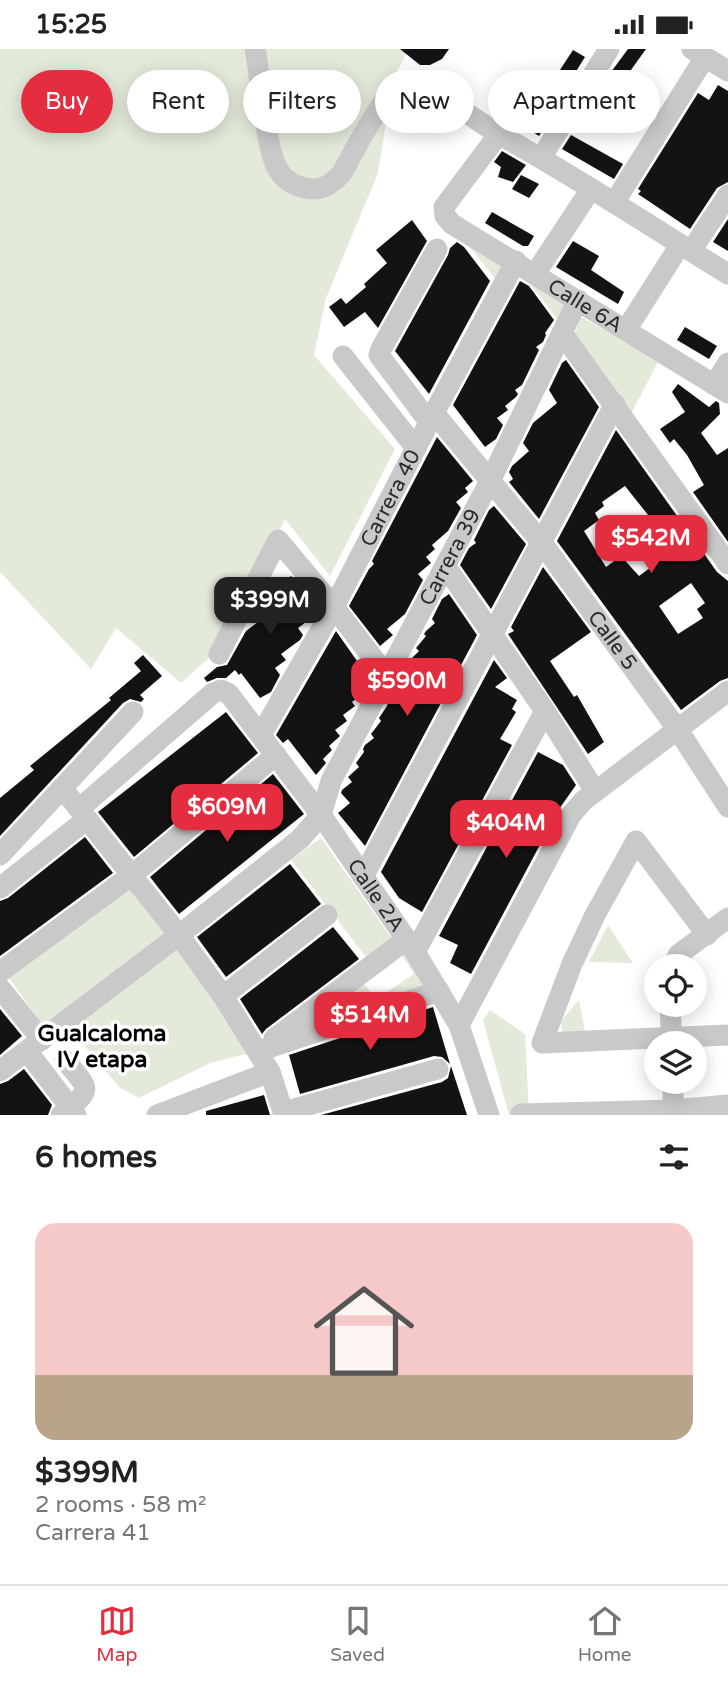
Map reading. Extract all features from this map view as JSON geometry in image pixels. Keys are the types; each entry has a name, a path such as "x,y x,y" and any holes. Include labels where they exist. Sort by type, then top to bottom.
{"street":[{"path":"256,49 271,153 279,171 295,186 312,190 325,187 334,181 342,173 396,85 406,81 415,82 437,92 498,135 690,246 728,274"},
{"path":"541,158 609,49"},
{"path":"614,203 698,53 728,71"},
{"name":"Calle 6A","path":"498,135 444,207 445,216 453,224 721,389"},
{"path":"535,274 591,189"},
{"path":"626,330 728,195"},
{"name":"Calle 5","path":"437,249 379,355 542,543 678,730 728,807"},
{"name":"Carrera 40","path":"261,736 334,607 431,418 516,261"},
{"name":"Carrera 39","path":"321,815 331,781 491,481 578,300"},
{"path":"562,333 728,564"},
{"path":"343,356 416,448"},
{"path":"721,389 728,363"},
{"path":"363,877 615,404"},
{"path":"219,654 278,540 386,675"},
{"path":"446,567 545,711 595,791"},
{"name":"Calle 2A","path":"83,814 213,693 222,690 229,694 321,815 439,991 459,1025 489,1115"},
{"path":"459,1025 571,815 595,791 728,691"},
{"path":"259,1051 411,946 545,711"},
{"path":"0,855 133,712"},
{"path":"0,972 131,875 275,755"},
{"path":"62,788 179,935 223,996 270,1072 284,1113 438,1069"},
{"path":"0,888 83,814"},
{"path":"0,1071 300,839 321,815"},
{"path":"644,1041 542,1043 572,964 595,915 636,841 707,935"},
{"path":"223,996 327,915"},
{"path":"679,954 728,918"},
{"path":"0,988 35,1046 69,1112 86,1091 85,1085 65,1060"},
{"path":"259,1051 439,991"},
{"path":"707,1037 728,1035"},
{"path":"157,1115 270,1072"},
{"path":"673,1094 673,1112"},
{"path":"520,1114 673,1112 728,1105"}],"green space":[{"path":"0,49 409,49 398,70 375,70 375,133 384,133 378,173 326,298 314,355 395,449 330,576 285,519 212,655 181,683 116,628 91,669 0,572"},
{"path":"459,234 508,262 498,282"},
{"path":"517,267 570,299 558,320"},
{"path":"581,317 659,360 631,414 574,335"},
{"path":"321,838 395,943 370,962 291,860"},
{"path":"131,883 170,932 43,1026 9,978"},
{"path":"608,925 633,963 589,962"},
{"path":"405,943 435,989 283,1039 361,980 376,999 414,974 399,951"},
{"path":"180,946 258,1051 210,1063 139,1098 120,1088 71,1030"},
{"path":"579,1000 585,1031 562,1032 561,1021"},
{"path":"490,1010 525,1034 529,1115 509,1115 483,1020"}],"building":[{"path":"400,49 449,49 442,59 430,65 420,65"},
{"path":"628,49 646,49 631,70 612,70"},
{"path":"573,50 585,57 577,70 560,70"},
{"path":"718,85 728,91 728,182 717,188 690,229 638,194 641,191 638,189 698,93 709,100"},
{"path":"571,135 623,164 614,179 562,149"},
{"path":"502,151 526,165 513,182 498,177 501,167 494,162"},
{"path":"521,175 539,184 529,198 512,189"},
{"path":"492,212 534,236 528,246 523,246 485,223"},
{"path":"728,219 728,251 713,242"},
{"path":"412,220 427,241 378,328 365,312 344,327 329,307 341,298 346,304 366,287 364,284 387,263 376,250"},
{"path":"573,241 599,256 591,270 624,292 618,304 556,267"},
{"path":"457,242 464,247 490,281 429,394 395,351 450,248"},
{"path":"520,281 529,286 554,320 545,333 543,342 536,347 539,350 522,385 515,390 518,394 505,406 508,410 497,418 503,425 496,439 485,447 453,405"},
{"path":"685,327 717,346 709,359 677,340"},
{"path":"566,360 599,407 539,519 509,482 513,479 509,472 529,451 523,443 533,423 557,403 549,390"},
{"path":"678,384 709,407 716,401 719,403 720,414 701,433 717,455 728,448 728,542 693,492 704,485 687,455 674,439 670,443 660,429 685,412 672,392"},
{"path":"616,430 717,572 728,581 728,678 681,710 557,541","holes":["625,486 656,525 652,528 669,554 639,576 621,556 606,567 584,531 599,520 595,513 604,506 602,502","691,583 705,603 697,609 703,618 678,634 659,606"]},
{"path":"437,437 473,481 465,488 468,492 456,502 461,508 448,531 432,545 435,549 426,557 431,563 418,574 423,580 405,614 387,629 393,635 380,646 349,606 374,564 372,561"},
{"path":"494,506 526,544 491,609 460,565 469,548 476,543 474,540 489,510"},
{"path":"543,567 591,632 550,661 574,697 577,695 604,742 588,754 508,634 514,631 511,627"},
{"path":"291,576 318,608 314,616 298,628 303,635 300,640 281,654 286,660 275,668 280,675 271,692 260,698 241,673 239,675 235,670 226,678 207,682 204,678 217,667 227,665 246,631 258,622 253,616 264,596"},
{"path":"449,594 477,635 365,846 338,813 350,803 341,793 342,790 352,782 348,777 359,767 356,763 364,752 365,745 374,738 371,734 381,721 379,718 389,700 396,694 396,686 405,679 402,675 412,664 409,661 419,651 416,648 426,636 424,634 435,623 432,619 442,599"},
{"path":"336,631 369,678 358,686 363,693 352,702 355,706 343,715 347,721 335,730 340,736 329,746 332,750 323,759 326,763 316,775 288,739 283,743 276,735"},
{"path":"143,655 162,676 140,695 144,699 141,702 130,699 123,703 0,836 0,798 34,770 30,766 111,700 109,698 141,671 134,663"},
{"path":"494,660 507,678 495,687 517,700 512,709 516,712 500,739 512,745 422,912 399,898 381,872"},
{"path":"226,712 258,753 134,857 98,812"},
{"path":"538,752 563,765 576,785 559,809 471,974 450,963 458,945 439,936"},
{"path":"273,774 304,814 179,914 150,877"},
{"path":"85,837 113,873 0,956 0,901 8,898"},
{"path":"290,864 321,904 226,977 197,937"},
{"path":"333,927 359,959 262,1034 240,999"},
{"path":"433,1007 450,1064 442,1057 434,1056 300,1094 289,1055"},
{"path":"0,1009 22,1036 0,1055"},
{"path":"451,1066 467,1115 321,1115 442,1082 448,1078"},
{"path":"24,1069 52,1105 48,1115 0,1115 0,1084"},
{"path":"264,1095 270,1115 206,1115 206,1111"}],"district":[{"name":"Gualcaloma IV etapa","path":"102,1046"}]}
